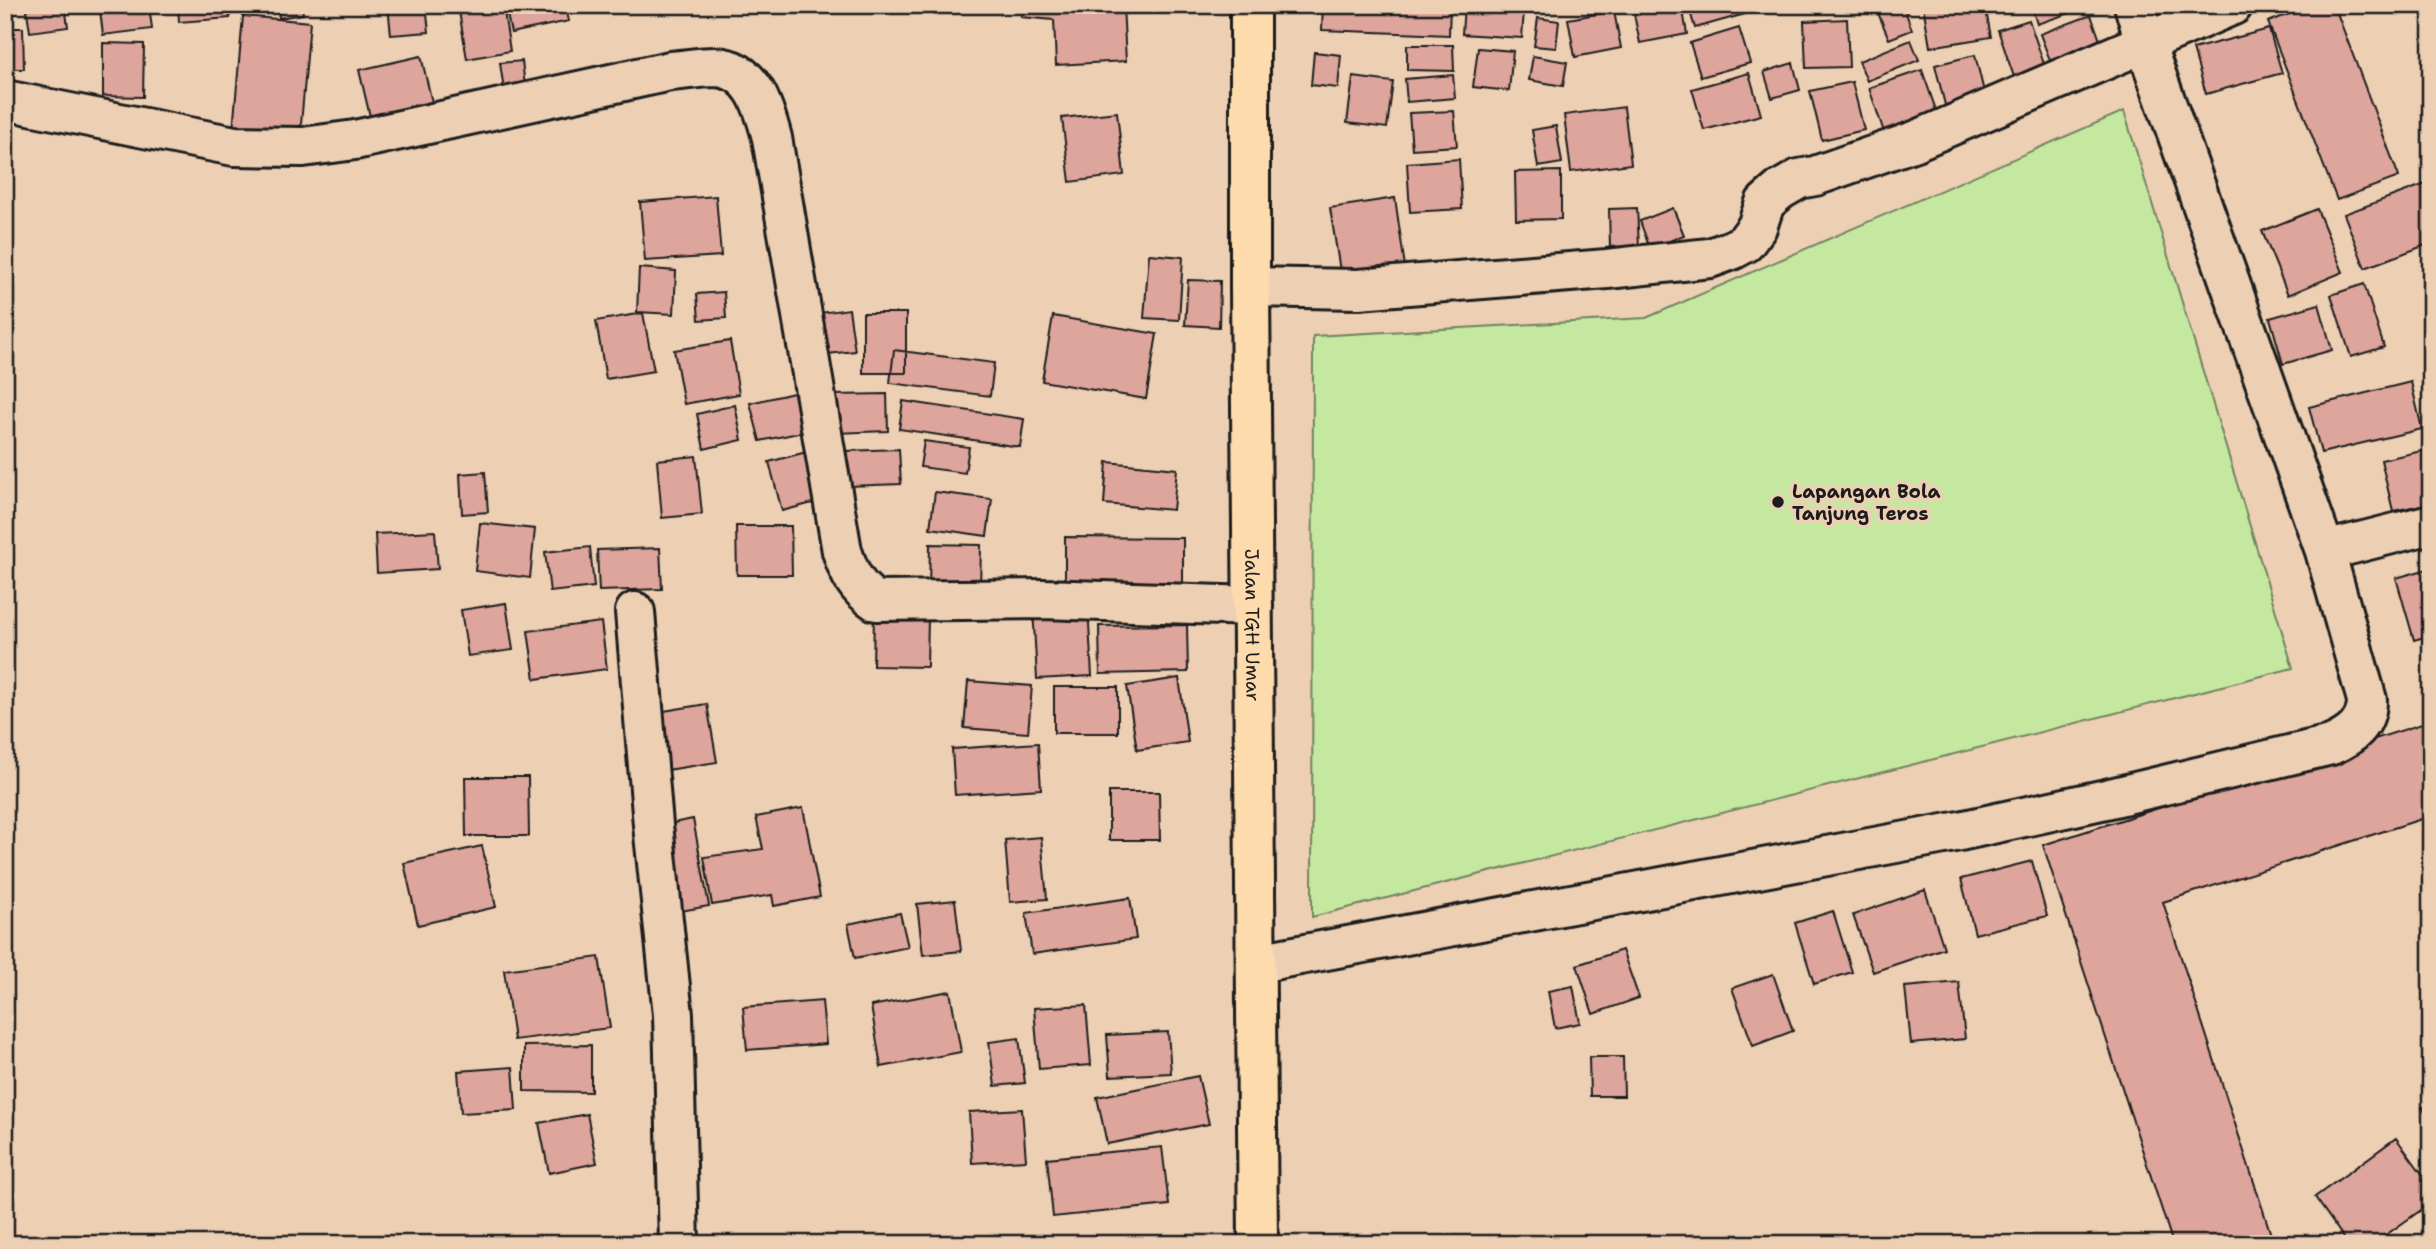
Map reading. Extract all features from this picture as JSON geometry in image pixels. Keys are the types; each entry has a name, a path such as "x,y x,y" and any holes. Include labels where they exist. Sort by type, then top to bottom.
{"main road":[{"name":"Jalan TGH Umar","path":"1250,5 1258,1244"}],"street":[{"path":"1256,963 1960,831 2331,745 2357,730 2364,718 2367,700 2325,551 2145,43 2134,5"},
{"path":"1250,287 1358,289 1710,258 1745,243 1757,228 1765,203 1799,179 1815,176 1915,141 2232,5"},
{"path":"5,100 234,146 303,147 368,138 670,71 716,67 741,73 763,103 772,138 842,551 850,576 864,593 876,601 1043,599 1253,606"},
{"path":"2325,551 2431,524"},
{"path":"635,612 653,825 674,1016 679,1244"}],"green space":[{"name":"Lapangan Bola Tanjung Teros","path":"2124,111 2293,668 1312,917 1313,336 1646,318"}],"building":[{"path":"26,5 65,5 68,27 30,32"},
{"path":"149,5 152,29 103,35 100,10"},
{"path":"178,5 229,5 230,18 179,22"},
{"path":"277,5 302,5 303,14 279,18"},
{"path":"388,5 426,5 429,32 391,35"},
{"path":"458,5 503,5 510,51 467,59"},
{"path":"505,5 565,5 569,21 511,33"},
{"path":"1022,5 1123,5 1126,61 1056,65 1054,20 1021,17"},
{"path":"1323,5 1450,5 1449,35 1322,30"},
{"path":"1464,5 1524,10 1522,38 1462,34"},
{"path":"1632,5 1682,5 1687,34 1640,43"},
{"path":"1688,5 1743,5 1745,14 1695,28"},
{"path":"1903,5 1912,30 1889,39 1875,6"},
{"path":"1923,5 1985,5 1991,37 1930,47"},
{"path":"2031,5 2094,5 2037,24"},
{"path":"2313,5 2334,5 2399,177 2337,200 2268,22"},
{"path":"1614,11 1621,48 1575,57 1568,19"},
{"path":"2091,15 2103,49 2053,68 2040,34"},
{"path":"243,16 310,22 300,136 233,130"},
{"path":"1538,18 1559,21 1556,48 1534,46"},
{"path":"1847,19 1849,67 1806,68 1804,21"},
{"path":"2029,20 2045,67 2014,77 1998,30"},
{"path":"5,28 23,28 24,69 5,69"},
{"path":"1739,28 1750,63 1701,77 1690,43"},
{"path":"2269,29 2282,73 2206,94 2193,49"},
{"path":"1911,40 1919,60 1867,81 1859,61"},
{"path":"103,43 144,44 143,97 103,96"},
{"path":"1407,45 1453,45 1454,71 1407,70"},
{"path":"1478,48 1513,51 1509,91 1473,87"},
{"path":"1314,52 1341,55 1338,88 1311,85"},
{"path":"1975,55 1986,100 1946,109 1935,65"},
{"path":"421,56 435,115 373,129 359,70"},
{"path":"1533,56 1567,62 1563,86 1529,80"},
{"path":"522,61 526,94 505,97 500,63"},
{"path":"1793,63 1800,90 1772,98 1764,72"},
{"path":"1922,70 1938,116 1885,135 1869,88"},
{"path":"1749,73 1761,115 1704,130 1692,89"},
{"path":"1453,75 1455,98 1407,102 1405,79"},
{"path":"1353,77 1393,82 1387,128 1347,123"},
{"path":"1852,82 1864,130 1822,140 1810,91"},
{"path":"1624,107 1631,164 1571,172 1564,115"},
{"path":"1454,111 1457,146 1412,149 1409,113"},
{"path":"1117,112 1124,175 1070,182 1062,118"},
{"path":"1556,126 1562,163 1538,167 1532,130"},
{"path":"1459,159 1462,209 1410,212 1407,163"},
{"path":"1561,171 1561,219 1516,220 1515,172"},
{"path":"2431,182 2431,243 2365,268 2344,214"},
{"path":"716,196 721,256 645,261 640,202"},
{"path":"1395,198 1405,267 1341,277 1330,208"},
{"path":"1637,208 1639,246 1610,247 1609,209"},
{"path":"1673,208 1684,235 1650,249 1640,221"},
{"path":"2317,209 2343,272 2288,295 2262,231"},
{"path":"1149,254 1183,257 1179,320 1144,318"},
{"path":"639,268 676,271 674,314 637,312"},
{"path":"1188,280 1220,281 1219,327 1185,325"},
{"path":"2364,284 2384,347 2351,357 2331,295"},
{"path":"724,292 726,318 699,320 697,294"},
{"path":"2319,304 2332,350 2283,364 2270,318"},
{"path":"849,309 855,351 818,355 812,314"},
{"path":"643,313 654,371 606,379 596,321"},
{"path":"863,313 906,313 906,373 863,373"},
{"path":"1053,316 1157,334 1146,399 1042,381"},
{"path":"730,341 739,394 684,404 674,350"},
{"path":"894,350 994,363 990,396 890,383"},
{"path":"2411,382 2422,429 2321,453 2309,407"},
{"path":"794,393 803,432 760,441 750,403"},
{"path":"887,394 888,431 835,433 834,395"},
{"path":"903,401 1024,419 1020,447 899,429"},
{"path":"735,405 742,440 704,449 697,414"},
{"path":"924,441 969,447 965,473 920,467"},
{"path":"899,449 901,484 848,486 846,451"},
{"path":"2431,449 2431,503 2393,511 2381,460"},
{"path":"810,451 824,500 782,511 769,462"},
{"path":"696,456 702,514 662,518 657,460"},
{"path":"1107,462 1177,469 1173,510 1104,504"},
{"path":"485,472 488,512 462,514 460,474"},
{"path":"935,492 992,499 987,536 930,528"},
{"path":"480,523 535,529 530,578 475,571"},
{"path":"736,526 791,526 792,575 737,575"},
{"path":"435,531 438,569 377,573 375,534"},
{"path":"1065,537 1183,538 1183,590 1065,589"},
{"path":"930,544 981,545 980,591 929,589"},
{"path":"590,547 594,587 550,592 545,552"},
{"path":"660,548 662,589 599,591 597,550"},
{"path":"2431,568 2431,635 2414,640 2396,578"},
{"path":"506,603 513,650 468,656 461,610"},
{"path":"1088,606 1092,676 1037,679 1033,608"},
{"path":"874,614 928,616 927,667 873,666"},
{"path":"601,622 607,669 535,679 528,631"},
{"path":"1187,625 1188,672 1100,674 1099,626"},
{"path":"1179,678 1188,742 1137,750 1127,686"},
{"path":"968,681 1032,686 1028,733 964,728"},
{"path":"1054,687 1118,687 1118,733 1054,733"},
{"path":"707,704 717,762 655,772 645,714"},
{"path":"2431,721 2431,816 2163,902 2274,1244 2173,1244 2043,845"},
{"path":"1038,743 1041,789 955,795 952,749"},
{"path":"465,777 528,777 529,836 466,836"},
{"path":"1109,792 1159,792 1160,840 1109,840"},
{"path":"803,808 820,897 774,906 772,895 712,905 704,857 763,849 756,817"},
{"path":"693,819 709,906 669,913 653,827"},
{"path":"1041,837 1047,899 1010,902 1005,840"},
{"path":"482,846 496,907 418,925 404,863"},
{"path":"2032,861 2047,916 1975,934 1961,879"},
{"path":"1925,890 1944,948 1873,972 1853,915"},
{"path":"1130,898 1136,939 1032,954 1026,913"},
{"path":"955,900 961,951 923,955 917,904"},
{"path":"1833,911 1852,972 1814,984 1795,923"},
{"path":"900,913 908,947 855,958 848,924"},
{"path":"1622,950 1639,998 1593,1014 1577,965"},
{"path":"599,957 610,1028 514,1040 504,970"},
{"path":"1773,974 1793,1031 1753,1046 1732,988"},
{"path":"1959,982 1965,1039 1911,1044 1905,987"},
{"path":"1573,986 1580,1023 1555,1028 1548,991"},
{"path":"950,991 961,1052 881,1067 871,1006"},
{"path":"822,1001 826,1044 747,1050 743,1007"},
{"path":"1086,1005 1091,1065 1039,1069 1034,1008"},
{"path":"1168,1032 1171,1073 1110,1076 1107,1035"},
{"path":"1019,1038 1025,1083 995,1086 989,1042"},
{"path":"591,1045 591,1092 524,1091 524,1046"},
{"path":"1589,1057 1623,1057 1624,1096 1590,1096"},
{"path":"513,1067 516,1110 461,1113 458,1071"},
{"path":"1198,1076 1209,1124 1107,1144 1097,1097"},
{"path":"2431,1102 2431,1120 2422,1108"},
{"path":"1022,1109 1026,1160 972,1163 969,1112"},
{"path":"587,1114 597,1163 549,1173 539,1123"},
{"path":"2396,1138 2431,1186 2431,1203 2373,1244 2348,1244 2315,1197"},
{"path":"1162,1147 1169,1205 1053,1217 1047,1158"}],"place":[{"name":"Lapangan Bola Tanjung Teros","path":"1778,502"}]}
